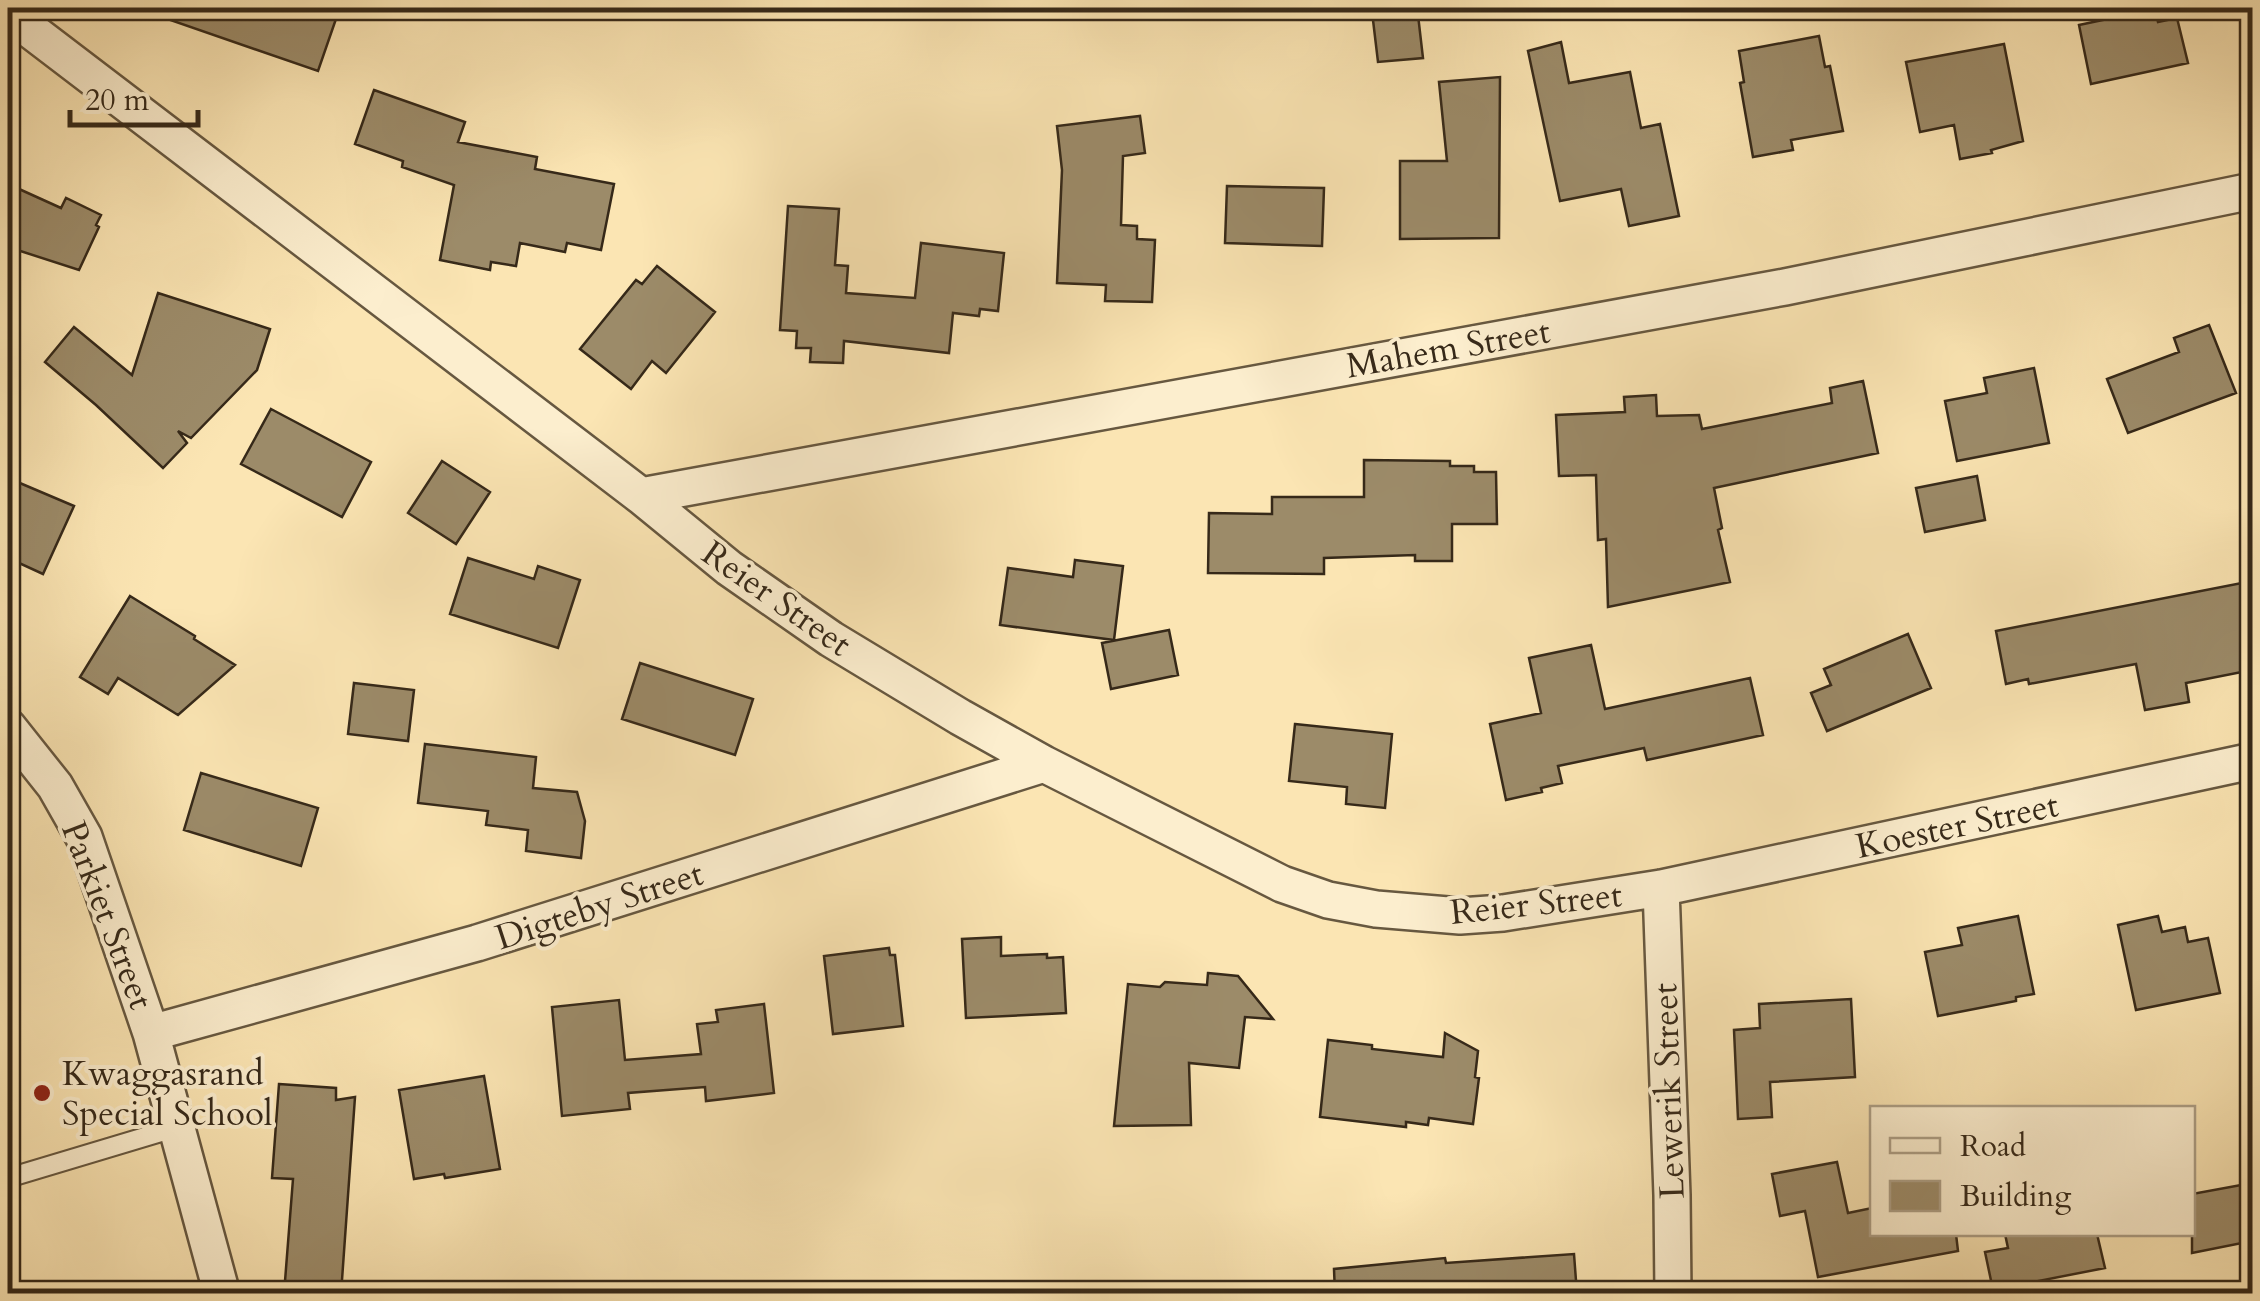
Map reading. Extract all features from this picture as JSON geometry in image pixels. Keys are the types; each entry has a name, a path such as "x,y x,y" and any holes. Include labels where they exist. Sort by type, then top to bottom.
{"street":[{"name":"Reier Street","path":"8,14 641,496 729,568 831,639 1044,764 1282,884 1328,900 1376,910 1460,916 1503,913 1661,888"},
{"name":"Mahem Street","path":"641,496 1785,287 2252,191"},
{"name":"Parkiet Street","path":"8,727 55,786 84,837 151,1032 222,1294"},
{"name":"Koester Street","path":"1661,888 2252,761"},
{"name":"Digteby Street","path":"151,1032 477,944 1044,764"},
{"name":"Lewerik Street","path":"1661,888 1673,1294"}],"lane":[{"path":"8,1178 178,1127"}],"building":[{"path":"151,8 312,8 337,16 318,71 150,13"},
{"path":"2155,9 2158,22 2177,18 2188,63 2091,84 2079,25"},
{"path":"1418,15 1423,58 1378,62 1373,20"},
{"path":"1819,36 1825,67 1830,66 1843,131 1791,140 1793,150 1753,157 1740,83 1744,82 1739,51"},
{"path":"1561,42 1569,83 1630,72 1641,128 1660,124 1679,216 1629,226 1621,189 1560,201 1528,51"},
{"path":"2004,44 2023,141 1991,150 1992,153 1960,159 1954,125 1920,132 1906,62"},
{"path":"1500,77 1499,238 1400,239 1400,161 1447,161 1439,82"},
{"path":"374,90 465,122 458,142 537,157 535,169 614,184 601,250 567,243 565,252 520,243 516,266 491,262 490,270 440,260 454,185 402,167 403,161 355,144"},
{"path":"1140,116 1145,153 1123,156 1121,225 1137,226 1137,239 1155,240 1152,302 1105,301 1106,285 1057,283 1062,170 1057,126"},
{"path":"8,184 61,208 66,198 101,215 79,270 8,247"},
{"path":"1227,186 1324,188 1322,246 1225,243"},
{"path":"788,206 839,209 835,265 848,266 846,293 915,298 921,243 1004,253 998,311 980,309 979,316 953,313 949,353 844,341 843,363 810,362 811,348 796,348 797,331 780,330"},
{"path":"657,266 715,312 666,373 652,361 631,389 580,349 636,280 642,284"},
{"path":"158,293 270,329 257,370 191,438 178,431 187,443 163,468 45,362 74,327 132,375"},
{"path":"2209,325 2236,393 2128,433 2107,379 2179,352 2174,338"},
{"path":"2034,368 2049,443 1957,461 1945,401 1987,393 1984,378"},
{"path":"1863,381 1878,453 1714,488 1722,528 1718,530 1730,582 1608,607 1606,539 1598,540 1596,475 1559,476 1556,415 1625,412 1624,397 1656,395 1657,416 1699,415 1702,429 1832,403 1830,388"},
{"path":"271,409 371,462 342,517 241,464"},
{"path":"1364,460 1450,461 1450,466 1474,466 1474,472 1496,472 1497,524 1452,524 1452,561 1415,561 1415,555 1324,558 1324,574 1208,573 1209,513 1272,514 1272,497 1364,497"},
{"path":"442,461 490,492 456,544 408,513"},
{"path":"1977,476 1985,520 1925,532 1916,488"},
{"path":"8,478 74,506 43,574 8,558"},
{"path":"468,558 534,579 538,566 580,580 558,648 450,614"},
{"path":"1075,560 1123,566 1114,640 1000,625 1008,568 1073,577"},
{"path":"2252,581 2252,670 2186,683 2189,702 2145,710 2136,664 2029,684 2028,679 2006,684 1996,631"},
{"path":"130,596 235,665 178,715 118,678 108,694 80,677"},
{"path":"1169,630 1178,675 1111,689 1102,643"},
{"path":"1908,634 1931,688 1827,731 1811,693 1831,685 1824,669"},
{"path":"1591,645 1605,709 1750,678 1763,735 1647,760 1644,748 1558,766 1562,783 1506,800 1490,724 1541,713 1529,658"},
{"path":"640,663 753,699 735,755 622,719"},
{"path":"354,683 414,690 408,741 348,734"},
{"path":"1295,724 1392,734 1385,808 1346,804 1347,787 1289,781"},
{"path":"425,744 536,757 533,788 577,792 585,821 581,858 526,851 528,830 486,825 488,811 418,803"},
{"path":"201,773 318,808 301,866 184,830"},
{"path":"2018,916 2034,994 1938,1016 1925,952 1962,945 1958,928"},
{"path":"2158,916 2162,932 2185,927 2188,942 2208,938 2220,993 2136,1010 2118,925"},
{"path":"1001,937 1001,956 1063,957 1066,1013 966,1018 962,939"},
{"path":"889,948 890,955 895,955 903,1026 833,1034 824,956"},
{"path":"1208,973 1238,976 1273,1019 1245,1017 1239,1068 1189,1063 1191,1125 1114,1126 1128,984 1207,985"},
{"path":"1851,999 1855,1077 1770,1082 1772,1117 1738,1119 1734,1030 1760,1028 1759,1004"},
{"path":"619,1000 625,1060 701,1054 697,1024 718,1022 716,1010 764,1004 774,1093 706,1101 705,1087 628,1093 630,1109 562,1116 552,1007"},
{"path":"1445,1033 1478,1051 1473,1124 1429,1118 1428,1125 1406,1122 1406,1127 1320,1117 1328,1040 1443,1057"},
{"path":"484,1076 500,1169 414,1179 399,1090"},
{"path":"279,1084 336,1088 336,1100 355,1097 341,1294 284,1294 293,1179 272,1178"},
{"path":"1837,1162 1848,1213 1870,1208 1870,1236 1956,1236 1958,1251 1818,1277 1805,1211 1780,1216 1772,1174"},
{"path":"2252,1183 2252,1241 2192,1253 2195,1193"},
{"path":"2005,1236 2097,1236 2105,1268 1993,1290 1985,1252 2008,1248"},
{"path":"1574,1254 1577,1294 1335,1294 1334,1269 1445,1258 1446,1263"}],"place":[{"name":"Kwaggasrand Special School","path":"42,1093"}]}
